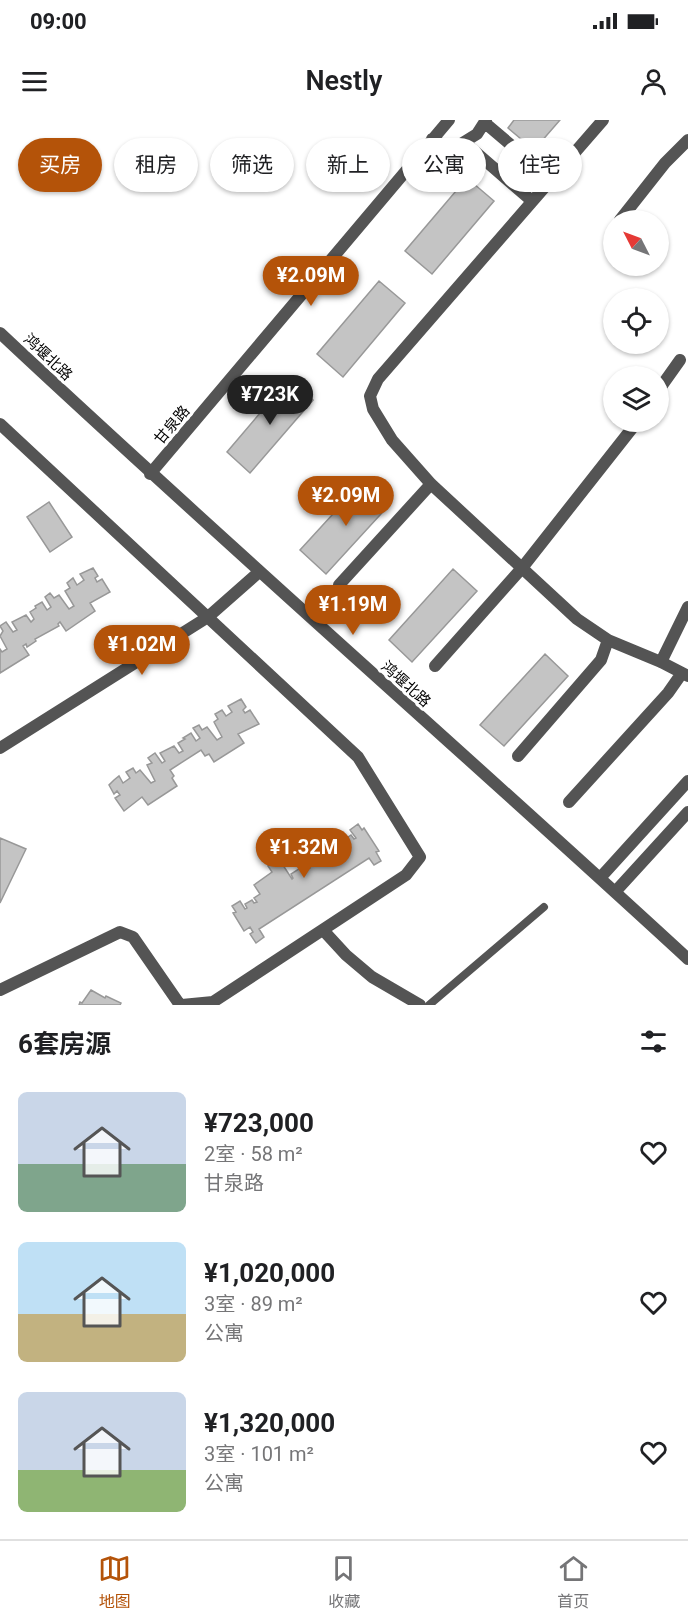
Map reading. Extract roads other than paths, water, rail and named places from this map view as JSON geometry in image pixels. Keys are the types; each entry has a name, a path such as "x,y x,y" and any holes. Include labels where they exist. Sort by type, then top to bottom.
{"street":[{"name":"甘泉路","path":"433,138 449,120"},
{"path":"582,144 603,120"},
{"path":"472,138 485,121 504,138"},
{"path":"628,210 665,163 688,140"},
{"path":"486,161 532,201"},
{"name":"甘泉路","path":"150,474 402,175"},
{"path":"540,192 378,379 370,396 373,409 392,440 430,484 577,619 608,640 685,674 569,802"},
{"name":"鸿堰北路","path":"0,333 150,474 688,959"},
{"path":"669,376 680,360"},
{"path":"0,424 358,757 420,856 406,875 213,1002 181,1005 133,937 120,932 0,990"},
{"path":"435,666 522,568 629,432"},
{"path":"339,585 430,484"},
{"path":"0,748 208,617 259,572"},
{"path":"661,662 688,607"},
{"path":"518,756 601,660 608,640"},
{"path":"600,878 688,781"},
{"path":"615,892 688,812"},
{"path":"323,930 346,955 372,977 420,1005"}],"lane":[{"path":"429,1005 544,907"}]}
